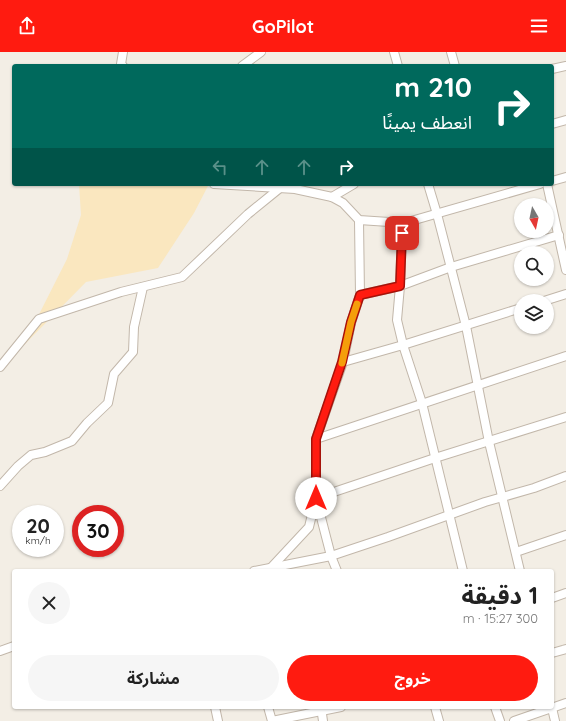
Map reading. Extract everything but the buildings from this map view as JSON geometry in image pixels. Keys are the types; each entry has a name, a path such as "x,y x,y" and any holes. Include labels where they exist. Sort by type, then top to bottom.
{"street":[{"path":"121,64 123,52"},
{"path":"245,64 261,52"},
{"path":"451,52 454,64"},
{"path":"396,53 398,64"},
{"path":"554,69 566,66"},
{"path":"554,123 566,120"},
{"path":"554,180 566,177"},
{"path":"238,186 295,189 332,197 343,203 358,220 360,295 351,322 342,362 316,439 316,498 309,527 269,569"},
{"path":"332,197 351,186"},
{"path":"429,186 466,326 489,442 520,569"},
{"path":"358,220 404,223 533,186"},
{"path":"547,186 566,270"},
{"path":"0,367 39,319 121,292 182,277 243,218 280,188"},
{"path":"404,223 402,233 397,320 403,345 422,403 462,569"},
{"path":"360,295 400,286 451,267 559,235"},
{"path":"0,486 18,466 31,455 46,452 72,441 87,423 108,403 114,374 133,352 134,327 143,287"},
{"path":"554,298 566,294"},
{"path":"342,362 403,345 514,310"},
{"path":"316,439 566,356"},
{"path":"316,498 435,458 566,417"},
{"path":"269,569 332,556 566,476"},
{"path":"316,498 336,569"},
{"path":"516,552 566,535"},
{"path":"554,597 566,593"},
{"path":"0,651 12,647"},
{"path":"554,652 566,649"},
{"path":"554,707 566,703"},
{"path":"215,709 218,721"},
{"path":"269,709 272,721 321,709 323,721"},
{"path":"436,709 439,721"},
{"path":"497,709 500,721"},
{"path":"514,721 549,709"},
{"path":"552,709 555,721"}],"sand":[{"path":"79,186 208,186 194,213 158,268 86,282 23,346 67,259 81,215"}],"slow traffic":[{"path":"342,363 351,322 357,304"}],"route":[{"path":"316,498 316,439 342,362 351,322 360,295 400,286 402,233"}]}
